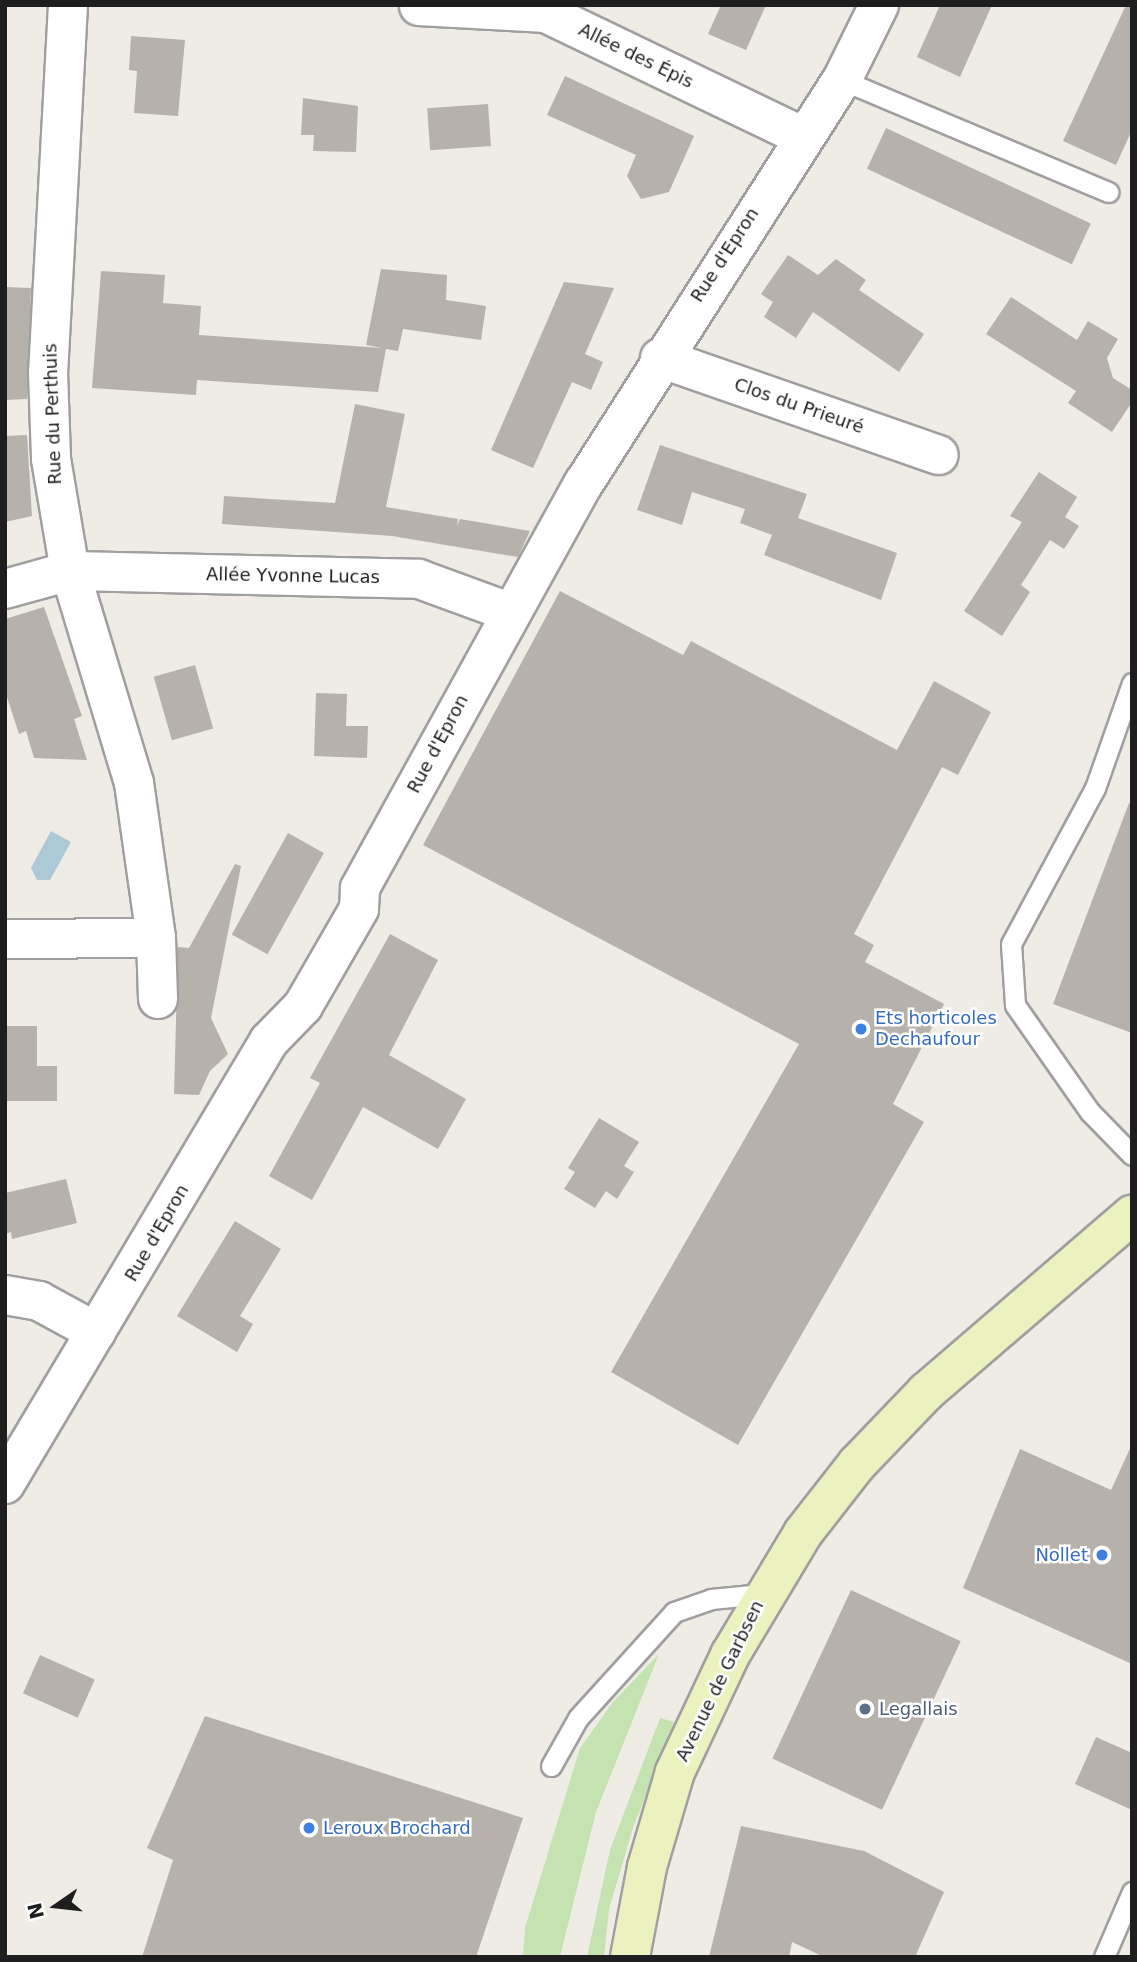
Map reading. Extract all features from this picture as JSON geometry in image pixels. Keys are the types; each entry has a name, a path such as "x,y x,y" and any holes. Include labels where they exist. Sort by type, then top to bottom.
{"main road":[{"name":"Avenue de Garbsen","path":"630,1957 647,1867 675,1772 762,1594 857,1464 926,1392 1132,1215"}],"street":[{"name":"Rue du Perthuis","path":"68,5 48,372 51,459 70,571 134,783 156,938 158,999"},
{"name":"Rue d'Epron","path":"5,1484 269,1041 303,1006 359,909 360,888 509,612 660,358 802,136 842,80 879,5"},
{"name":"Allée des Épis","path":"419,6 546,13 802,136"},
{"name":"Clos du Prieuré","path":"660,358 939,455"},
{"name":"Allée Yvonne Lucas","path":"5,589 70,571 419,579 509,612"},
{"path":"5,939 156,938"},
{"path":"5,1294 39,1301 96,1332"}],"lane":[{"path":"842,80 1108,192"},
{"path":"1132,683 1095,788 1011,944 1015,1005 1090,1112 1132,1155"},
{"path":"551,1766 578,1718 674,1612 711,1599 762,1594"},
{"path":"1104,1957 1132,1892"}],"green space":[{"path":"659,1654 596,1812 560,1957 523,1957 525,1928 580,1748 613,1702"},
{"path":"660,1718 674,1722 633,1828 609,1909 604,1957 587,1957 610,1850"}],"water":[{"path":"51,831 71,842 50,880 37,880 31,868"}],"building":[{"path":"721,5 766,5 746,50 708,34"},
{"path":"940,5 992,5 960,77 917,57"},
{"path":"1126,5 1132,5 1132,130 1116,165 1063,141"},
{"path":"131,36 185,40 178,116 134,113 137,71 129,70"},
{"path":"565,76 694,136 669,192 641,199 627,176 636,155 547,115"},
{"path":"303,98 358,106 356,152 313,151 314,135 301,135"},
{"path":"488,104 491,146 430,150 427,108"},
{"path":"886,128 1091,224 1072,264 867,169"},
{"path":"788,255 818,275 836,259 866,280 859,290 924,334 899,372 813,312 796,338 764,317 773,302 761,294"},
{"path":"381,269 447,275 446,300 486,306 481,340 403,329 398,351 386,349 378,392 197,380 196,395 92,388 101,271 165,275 163,303 201,306 199,335 382,348 366,345"},
{"path":"564,282 614,288 585,354 603,362 591,390 572,382 533,468 491,450"},
{"path":"5,287 31,288 27,399 5,400"},
{"path":"1011,297 1077,340 1088,321 1118,339 1107,358 1113,378 1132,390 1132,402 1112,432 1068,403 1076,391 986,334"},
{"path":"355,404 405,414 386,507 458,519 457,526 460,519 530,531 518,557 392,536 222,524 224,496 335,503"},
{"path":"27,435 32,516 5,522 5,436"},
{"path":"660,445 807,494 798,518 897,553 881,600 764,555 772,535 740,523 745,509 692,492 682,525 637,510"},
{"path":"1039,472 1077,497 1065,517 1079,526 1064,549 1050,540 1021,585 1030,592 1002,636 964,611 1022,522 1010,516"},
{"path":"560,591 683,655 691,641 897,750 934,681 991,712 958,775 942,767 854,934 874,945 865,962 944,1004 893,1104 924,1122 738,1445 611,1372 799,1044 423,845"},
{"path":"44,607 82,716 74,719 87,760 34,758 26,731 19,734 5,691 5,619"},
{"path":"195,665 213,728 172,740 154,677"},
{"path":"316,693 347,694 346,726 368,726 367,758 314,756"},
{"path":"1129,803 1132,804 1132,1033 1053,1004"},
{"path":"288,833 324,853 268,954 232,934"},
{"path":"235,864 241,866 211,1018 228,1054 210,1071 199,1095 174,1094 178,947 189,948"},
{"path":"390,934 438,960 389,1055 466,1099 438,1149 363,1107 312,1200 269,1176 320,1083 310,1078"},
{"path":"5,1026 37,1026 37,1066 57,1066 57,1101 5,1101"},
{"path":"599,1118 639,1142 624,1166 634,1172 617,1199 606,1191 595,1208 564,1189 575,1172 568,1168"},
{"path":"66,1179 77,1223 12,1239 11,1232 5,1234 5,1193"},
{"path":"235,1221 281,1249 240,1316 253,1324 237,1352 177,1316"},
{"path":"1132,1444 1132,1664 963,1588 1020,1449 1111,1490"},
{"path":"851,1590 961,1641 882,1810 772,1759"},
{"path":"40,1655 95,1679 78,1718 23,1693"},
{"name":"Leroux Brochard","path":"205,1716 523,1818 476,1957 142,1957 173,1860 147,1848"},
{"path":"1096,1737 1132,1753 1132,1810 1075,1784"},
{"path":"741,1826 864,1851 944,1892 915,1957 824,1957 792,1942 789,1957 709,1957"}],"place":[{"name":"Ets horticoles Dechaufour","path":"861,1029"},
{"name":"Nollet","path":"1102,1555"},
{"name":"Legallais","path":"865,1709"},
{"name":"Leroux Brochard","path":"309,1828"}]}
